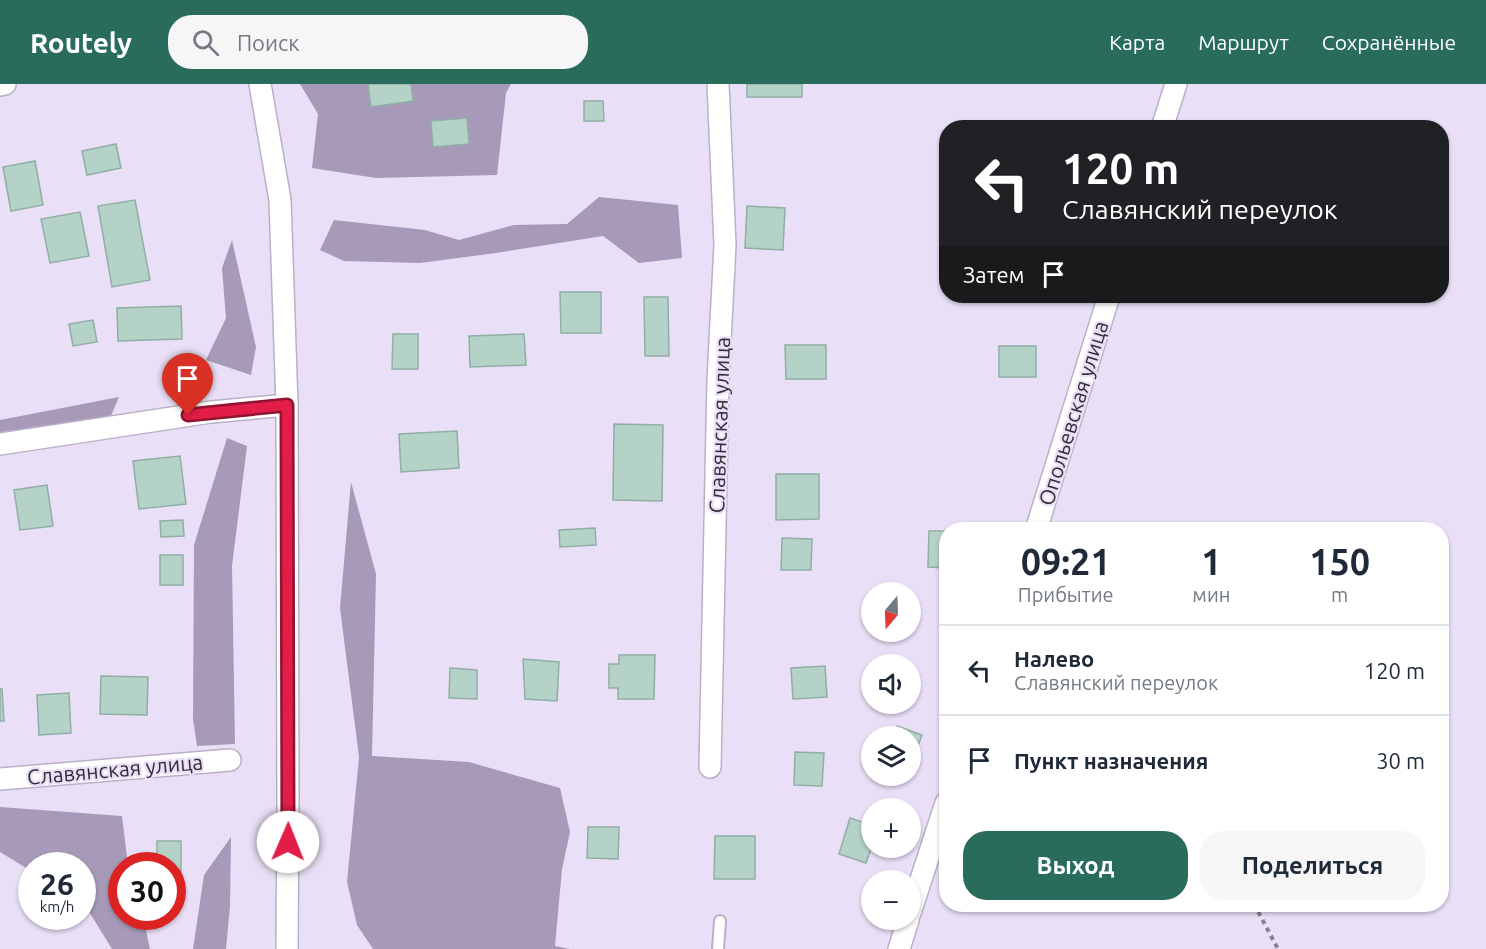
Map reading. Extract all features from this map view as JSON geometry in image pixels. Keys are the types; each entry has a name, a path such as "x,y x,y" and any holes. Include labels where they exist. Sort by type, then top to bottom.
{"street":[{"path":"0,85 5,84"},
{"path":"260,84 280,200 287,405 286,949"},
{"name":"Славянская улица","path":"710,767 718,380 725,245 718,84"},
{"path":"1165,120 1176,84"},
{"name":"Опольевская улица","path":"1039,522 1108,303"},
{"path":"0,444 211,412 287,405"},
{"name":"Славянская улица","path":"0,779 230,760"},
{"path":"921,879 939,824"},
{"path":"899,949 905,930"}],"lane":[{"path":"718,949 720,921"}],"path":[{"path":"1258,912 1278,949"}],"shaded area":[{"path":"300,84 511,84 506,93 497,175 376,178 312,168 318,114"},
{"path":"599,197 678,205 682,258 639,263 603,236 420,263 344,261 320,250 334,220 425,230 459,240 514,225 567,224"},
{"path":"232,240 256,347 251,375 206,360 226,318 222,268"},
{"path":"119,397 110,418 0,433 0,420"},
{"path":"227,438 247,446 232,566 235,744 197,746 193,719 194,545"},
{"path":"351,482 376,574 372,756 469,762 560,788 570,832 562,869 555,946 570,949 373,949 357,925 347,882 359,757 340,608"},
{"path":"0,807 122,816 126,852 108,852 108,930 146,930 150,949 112,949 96,923 96,852 18,852 18,863 0,852"},
{"path":"231,837 230,906 226,949 193,949 204,875"}],"building":[{"path":"368,84 411,84 413,101 371,107"},
{"path":"747,84 802,84 802,97 747,97"},
{"path":"584,101 603,101 604,121 584,121"},
{"path":"467,118 469,144 433,147 431,121"},
{"path":"116,144 121,168 87,175 82,151"},
{"path":"35,161 43,205 11,211 3,167"},
{"path":"135,200 150,280 112,287 98,206"},
{"path":"747,206 785,208 783,250 745,248"},
{"path":"80,212 89,256 50,263 41,219"},
{"path":"560,292 601,292 601,333 561,333"},
{"path":"644,297 668,297 669,356 645,356"},
{"path":"181,306 182,339 118,341 117,308"},
{"path":"93,320 97,342 73,346 69,324"},
{"path":"393,334 418,334 418,369 392,369"},
{"path":"524,334 526,365 470,367 469,336"},
{"path":"785,345 826,345 826,379 786,379"},
{"path":"999,346 1036,346 1036,377 999,377"},
{"path":"614,424 663,425 662,501 613,500"},
{"path":"457,431 459,468 401,472 399,434"},
{"path":"180,456 186,504 139,509 133,461"},
{"path":"776,474 819,474 819,519 776,520"},
{"path":"47,485 53,526 20,530 14,490"},
{"path":"183,520 184,536 161,537 160,521"},
{"path":"595,528 596,545 560,547 559,530"},
{"path":"929,531 939,531 939,568 928,567"},
{"path":"782,538 812,539 811,570 781,570"},
{"path":"160,555 183,555 183,585 160,585"},
{"path":"619,655 655,655 654,699 618,699 618,688 609,688 609,664 619,664"},
{"path":"523,659 559,662 557,701 525,699"},
{"path":"825,666 827,697 793,699 791,668"},
{"path":"450,668 477,670 477,699 449,698"},
{"path":"101,676 148,677 147,715 100,714"},
{"path":"0,689 2,689 4,721 0,721"},
{"path":"69,693 71,733 39,735 37,695"},
{"path":"795,752 824,753 822,786 794,785"},
{"path":"850,818 861,822 861,858 868,858 866,863 839,854"},
{"path":"588,827 619,827 618,859 587,858"},
{"path":"715,836 755,836 755,879 714,879"},
{"path":"157,841 181,841 181,852 157,852"}],"route":[{"path":"188,415 287,405 288,842"}]}
